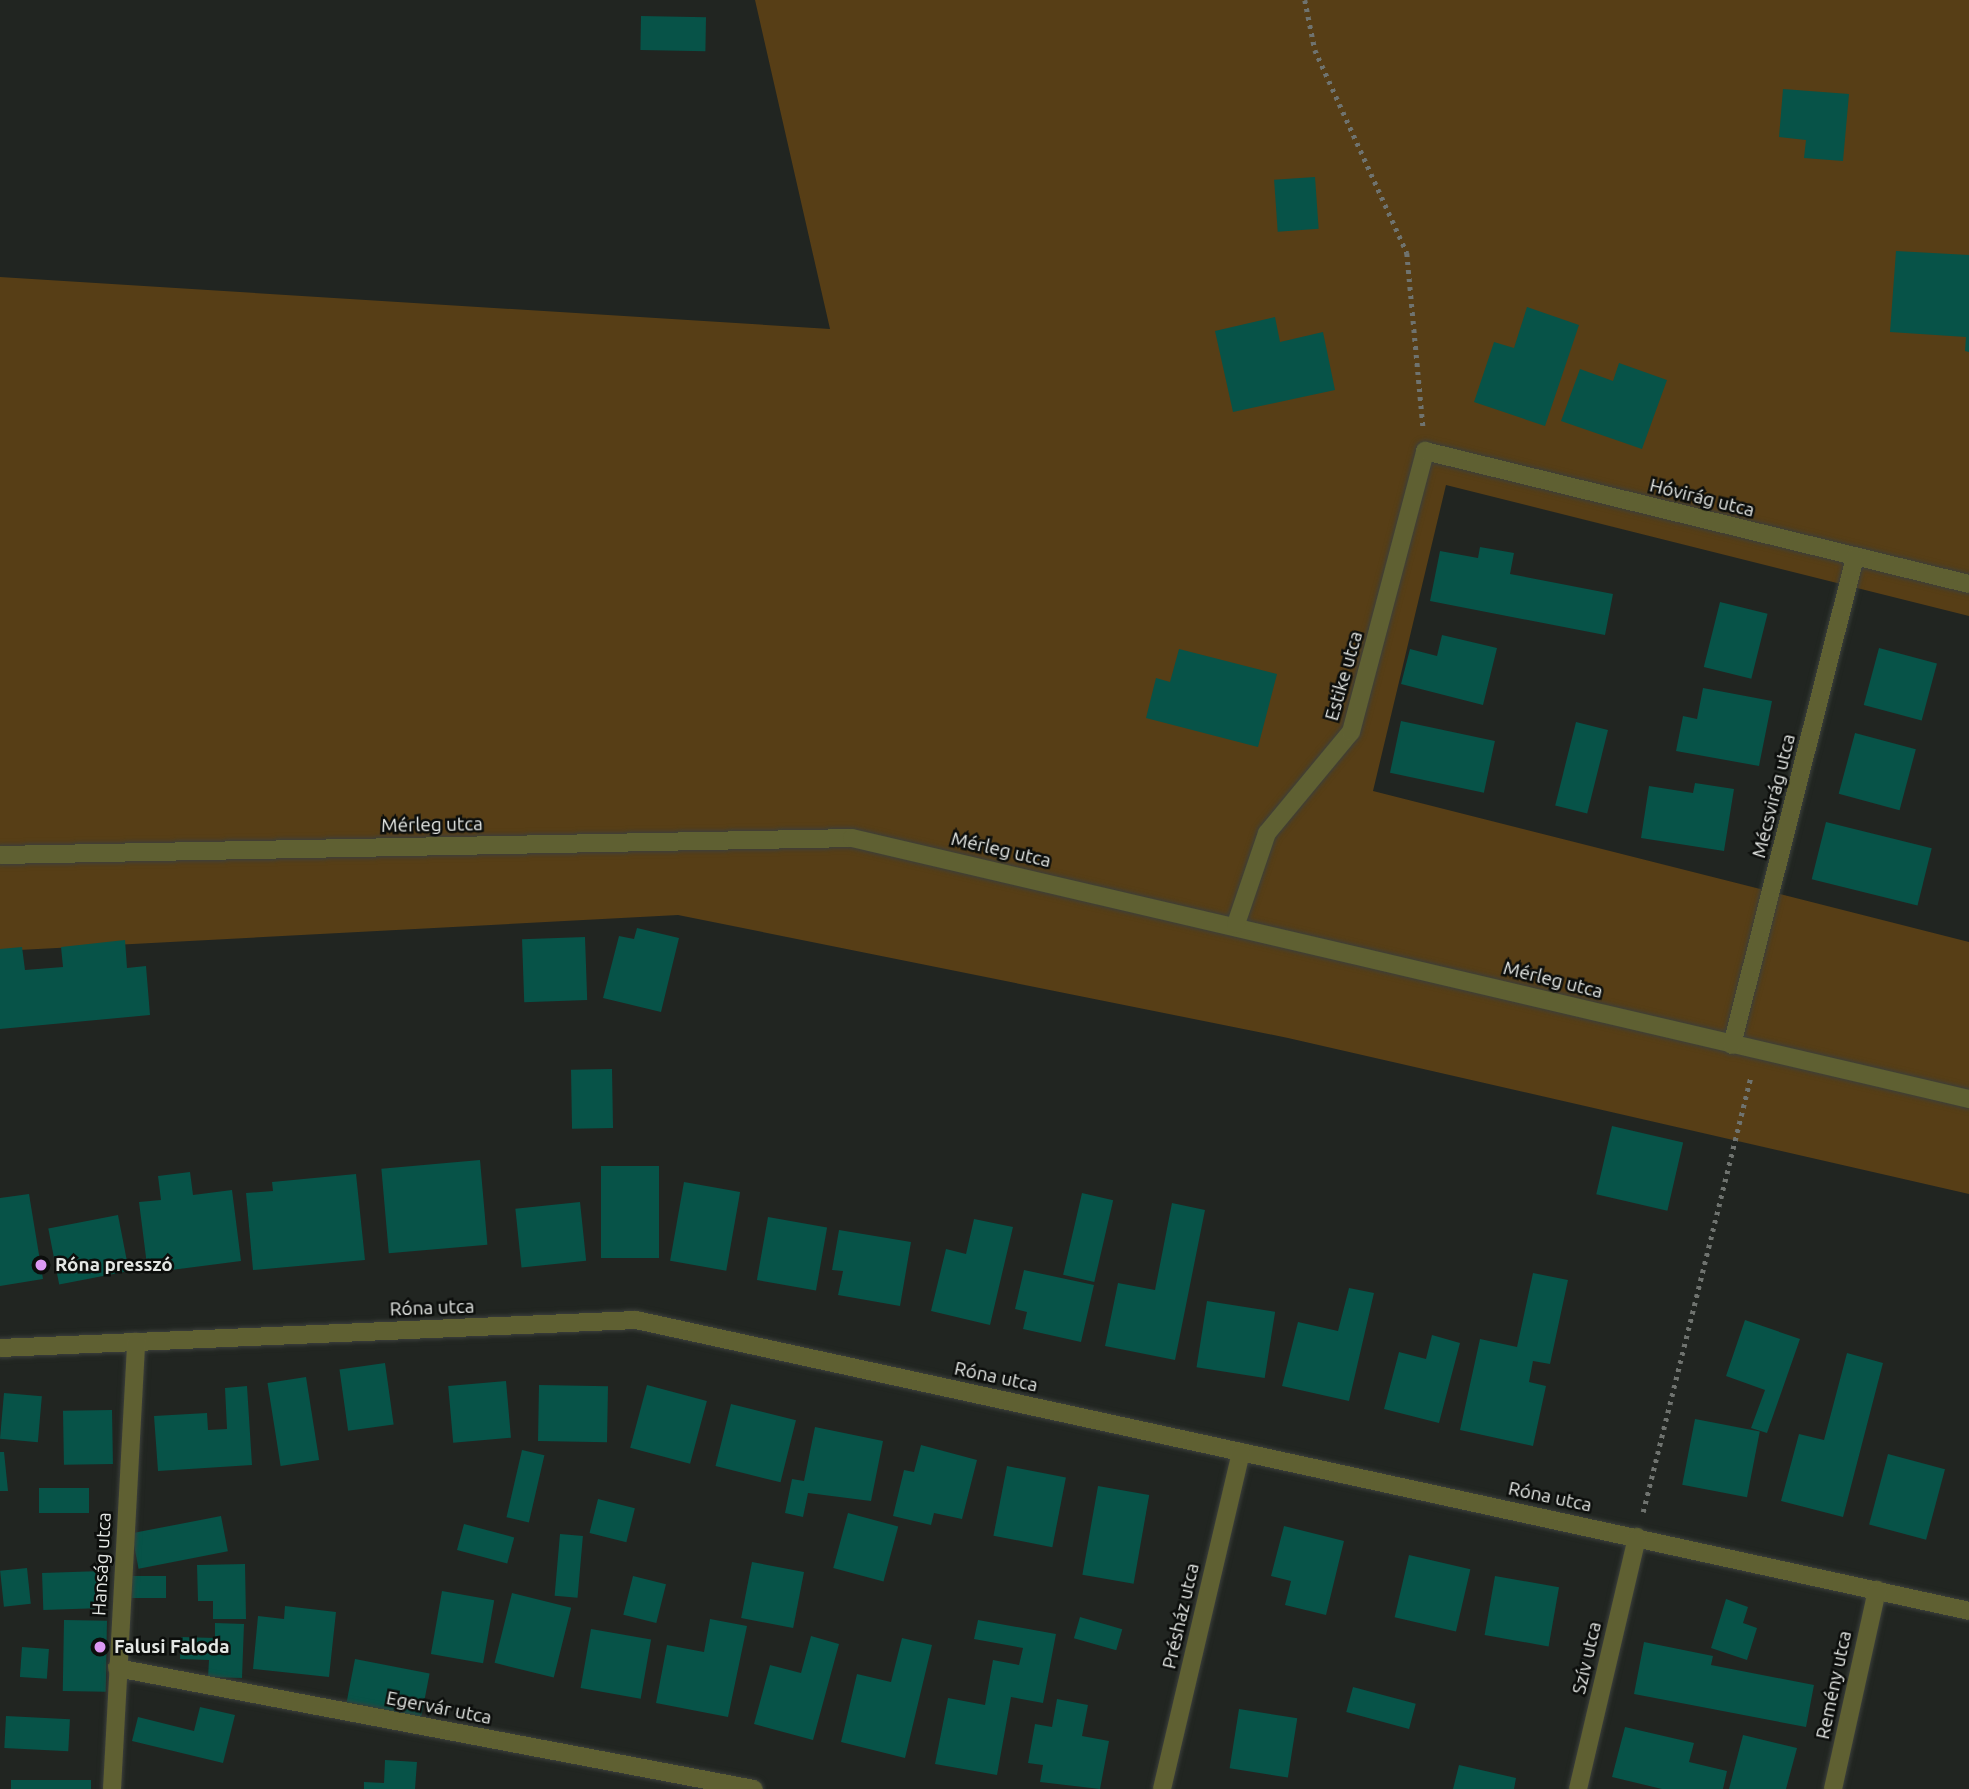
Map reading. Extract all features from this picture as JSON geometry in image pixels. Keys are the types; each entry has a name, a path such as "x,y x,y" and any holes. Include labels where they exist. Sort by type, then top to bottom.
{"street":[{"name":"Hóvirág utca","path":"1425,451 1969,584"},
{"name":"Estike utca","path":"1236,924 1267,833 1352,732 1425,451"},
{"name":"Mécsvirág utca","path":"1732,1045 1855,557"},
{"name":"Mérleg utca","path":"0,855 852,838 1236,924 1732,1045 1969,1099"},
{"name":"Róna utca","path":"0,1348 636,1320 1637,1537 1969,1612"},
{"name":"Hanság utca","path":"112,1789 136,1342"},
{"name":"Présház utca","path":"1162,1789 1241,1452"},
{"name":"Szív utca","path":"1578,1789 1637,1537"},
{"name":"Remény utca","path":"1833,1789 1877,1590"},
{"name":"Egervár utca","path":"117,1668 754,1789"}],"path":[{"path":"1305,0 1315,50 1407,253 1425,451"},
{"path":"1637,1537 1758,1051"}],"shaded area":[{"path":"755,0 1969,0 1969,616 1446,485 1373,791 1969,942 1969,1194 1288,1038 678,915 0,951 0,277 830,329"}],"building":[{"path":"641,16 706,17 705,51 640,50"},
{"path":"1783,89 1849,94 1843,161 1804,158 1806,140 1779,137"},
{"path":"1315,177 1319,229 1278,232 1274,180"},
{"path":"1896,251 1969,255 1969,352 1965,351 1966,337 1890,332"},
{"path":"1527,307 1579,325 1545,426 1474,402 1494,342 1514,348"},
{"path":"1275,317 1280,342 1323,332 1335,390 1233,412 1215,331"},
{"path":"1619,363 1667,380 1642,449 1561,421 1580,369 1613,381"},
{"path":"1480,547 1514,553 1510,574 1613,594 1605,635 1430,601 1440,551 1478,558"},
{"path":"1720,602 1768,614 1751,679 1704,667"},
{"path":"1442,635 1497,648 1483,705 1401,684 1410,649 1437,656"},
{"path":"1879,648 1937,664 1922,721 1864,705"},
{"path":"1179,649 1277,674 1258,747 1146,718 1156,678 1170,682"},
{"path":"1703,688 1772,701 1759,766 1676,751 1683,716 1697,719"},
{"path":"1401,721 1495,741 1484,793 1390,773"},
{"path":"1576,722 1608,730 1587,813 1555,805"},
{"path":"1855,733 1916,749 1900,810 1839,794"},
{"path":"1695,783 1734,789 1724,851 1641,838 1649,786 1693,793"},
{"path":"1826,822 1932,848 1917,906 1812,879"},
{"path":"637,928 679,938 661,1012 603,998 619,936 634,939"},
{"path":"585,937 587,1000 524,1002 522,939"},
{"path":"125,940 127,968 146,966 150,1015 0,1029 0,949 22,947 25,970 63,967 61,947"},
{"path":"612,1069 613,1128 572,1129 571,1070"},
{"path":"1612,1126 1683,1142 1667,1211 1596,1194"},
{"path":"480,1160 487,1245 389,1253 381,1169"},
{"path":"601,1166 659,1166 659,1258 601,1258"},
{"path":"190,1172 193,1195 232,1190 241,1261 148,1273 139,1202 161,1200 158,1176"},
{"path":"356,1174 365,1260 253,1270 246,1193 273,1191 272,1182"},
{"path":"684,1182 740,1192 726,1271 670,1261"},
{"path":"1082,1193 1113,1200 1094,1282 1063,1275"},
{"path":"29,1194 43,1279 0,1286 0,1198"},
{"path":"580,1202 586,1261 522,1267 515,1209"},
{"path":"1172,1203 1205,1210 1175,1360 1105,1346 1118,1283 1155,1290"},
{"path":"118,1215 129,1271 59,1285 48,1229"},
{"path":"768,1217 827,1227 816,1290 757,1280"},
{"path":"974,1219 1013,1227 990,1325 931,1311 946,1249 966,1254"},
{"path":"839,1230 911,1242 900,1306 838,1295 843,1271 832,1270"},
{"path":"1024,1270 1094,1285 1081,1342 1023,1329 1027,1312 1015,1309"},
{"path":"1533,1273 1568,1280 1550,1364 1533,1361 1529,1382 1546,1386 1533,1446 1460,1430 1480,1339 1517,1347"},
{"path":"1349,1288 1374,1293 1349,1401 1282,1386 1298,1322 1338,1331"},
{"path":"1207,1301 1275,1312 1265,1378 1197,1367"},
{"path":"1745,1320 1800,1339 1767,1433 1751,1428 1765,1390 1726,1376"},
{"path":"1432,1335 1460,1343 1439,1423 1384,1409 1399,1352 1426,1359"},
{"path":"1847,1353 1883,1363 1843,1517 1781,1501 1799,1434 1824,1440"},
{"path":"385,1363 394,1424 348,1431 339,1369"},
{"path":"306,1377 319,1460 281,1466 267,1383"},
{"path":"506,1381 511,1438 453,1443 448,1386"},
{"path":"539,1385 608,1386 607,1442 538,1441"},
{"path":"647,1385 707,1401 690,1464 630,1448"},
{"path":"247,1386 252,1465 158,1471 154,1416 207,1413 208,1430 227,1429 225,1388"},
{"path":"4,1393 42,1396 38,1442 0,1439"},
{"path":"731,1404 796,1420 781,1482 716,1466"},
{"path":"112,1410 113,1464 64,1465 63,1411"},
{"path":"1695,1419 1760,1432 1747,1497 1682,1485"},
{"path":"815,1427 883,1441 871,1501 808,1493 803,1517 785,1513 792,1479 804,1481"},
{"path":"921,1445 977,1460 962,1519 934,1513 931,1525 893,1516 904,1470 914,1472"},
{"path":"522,1450 544,1455 529,1522 506,1517"},
{"path":"0,1452 4,1452 8,1491 0,1491"},
{"path":"1888,1454 1945,1469 1926,1540 1869,1525"},
{"path":"1007,1466 1066,1477 1052,1547 993,1536"},
{"path":"1098,1486 1149,1495 1134,1584 1082,1575"},
{"path":"39,1488 89,1488 89,1513 39,1513"},
{"path":"598,1499 635,1508 626,1542 590,1533"},
{"path":"848,1513 898,1526 883,1582 833,1568"},
{"path":"221,1516 228,1551 139,1569 132,1533"},
{"path":"464,1524 514,1537 507,1564 457,1550"},
{"path":"1284,1526 1344,1541 1326,1615 1285,1605 1291,1581 1271,1576"},
{"path":"560,1534 583,1536 578,1598 555,1596"},
{"path":"1409,1555 1470,1569 1456,1632 1395,1617"},
{"path":"752,1562 804,1572 793,1628 741,1618"},
{"path":"245,1564 246,1619 213,1619 213,1601 198,1601 197,1565"},
{"path":"27,1568 31,1604 4,1607 0,1571"},
{"path":"102,1571 103,1608 43,1610 42,1573"},
{"path":"132,1576 166,1576 166,1598 132,1598"},
{"path":"633,1576 666,1584 656,1623 623,1615"},
{"path":"1495,1576 1559,1587 1549,1646 1485,1635"},
{"path":"442,1591 494,1600 483,1663 431,1654"},
{"path":"512,1593 571,1608 554,1678 495,1663"},
{"path":"1726,1599 1748,1607 1743,1623 1757,1628 1747,1660 1711,1648"},
{"path":"285,1606 336,1612 329,1677 253,1669 258,1616 284,1619"},
{"path":"1080,1617 1122,1629 1116,1650 1074,1638"},
{"path":"710,1619 747,1626 728,1717 656,1703 667,1645 704,1652"},
{"path":"64,1620 107,1621 106,1692 63,1691"},
{"path":"978,1620 1056,1634 1043,1703 1011,1697 997,1775 935,1764 948,1698 985,1705 993,1660 1019,1665 1023,1648 974,1639"},
{"path":"215,1623 244,1624 242,1678 208,1677 209,1660 180,1659 181,1637 215,1638"},
{"path":"591,1629 651,1640 641,1699 581,1688"},
{"path":"811,1636 839,1644 813,1740 754,1724 770,1665 801,1673"},
{"path":"902,1638 932,1645 905,1758 841,1742 857,1674 891,1682"},
{"path":"1644,1642 1713,1656 1711,1665 1814,1685 1806,1727 1634,1694"},
{"path":"22,1647 49,1649 47,1679 20,1677"},
{"path":"355,1659 430,1674 421,1717 347,1702"},
{"path":"1353,1687 1416,1704 1409,1729 1346,1712"},
{"path":"1057,1699 1088,1705 1082,1736 1109,1741 1100,1789 1040,1782 1043,1765 1028,1763 1035,1724 1052,1727"},
{"path":"200,1707 235,1715 223,1763 132,1741 138,1717 194,1731"},
{"path":"1239,1709 1297,1718 1288,1777 1230,1768"},
{"path":"6,1716 70,1719 68,1751 4,1748"},
{"path":"1625,1727 1694,1743 1689,1762 1727,1771 1723,1789 1662,1789 1612,1777"},
{"path":"1743,1735 1797,1748 1786,1789 1729,1789"},
{"path":"385,1760 417,1762 415,1789 364,1789 364,1782 384,1783"},
{"path":"1459,1765 1516,1778 1514,1789 1453,1789"},
{"path":"11,1780 91,1780 91,1789 11,1789"}],"place":[{"name":"Róna presszó","path":"41,1265"},
{"name":"Falusi Faloda","path":"100,1647"}]}
